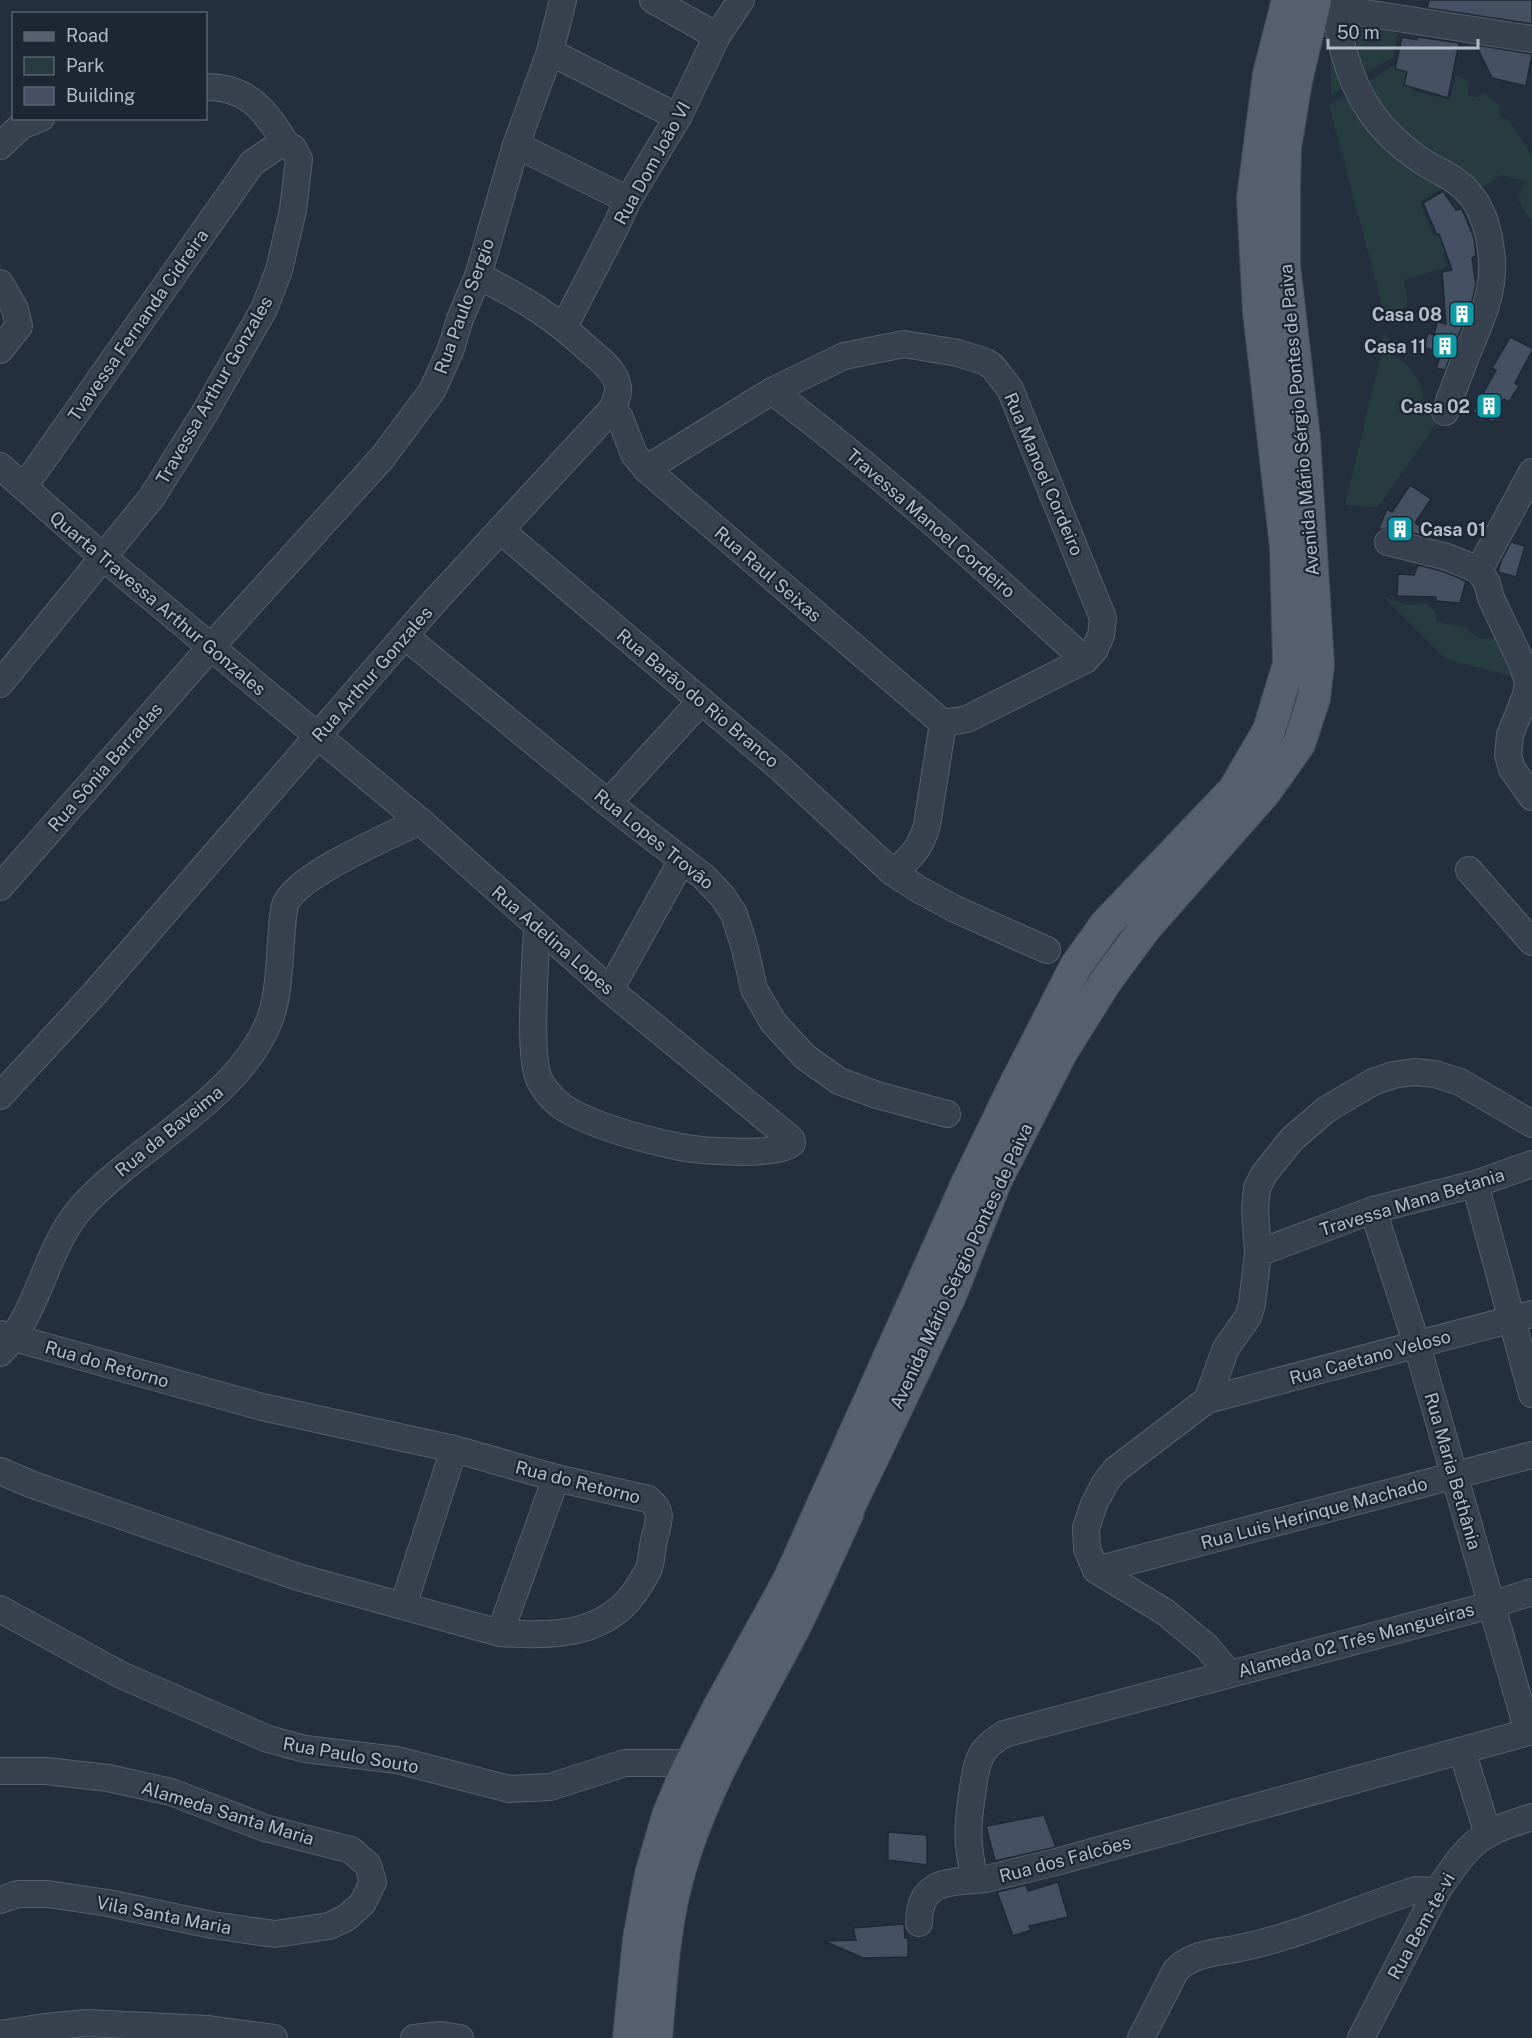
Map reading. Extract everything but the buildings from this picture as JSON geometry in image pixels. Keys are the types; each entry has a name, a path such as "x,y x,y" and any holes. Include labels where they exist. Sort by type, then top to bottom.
{"main road":[{"name":"Avenida Mário Sérgio Pontes de Paiva","path":"629,2038 639,1939 651,1874 669,1816 691,1763 718,1709 789,1580 968,1184 1076,966 1106,924 1234,790 1269,730 1289,664 1286,547 1259,312 1253,198 1269,74 1288,0"},
{"name":"Avenida Mário Sérgio Pontes de Paiva","path":"656,2038 664,1952 676,1881 698,1815 729,1750 801,1613 950,1296 996,1180 1062,1052 1106,981 1146,927 1265,792 1299,744 1309,720 1318,665 1304,438 1284,265 1285,148 1296,81 1332,3"}],"street":[{"name":"Rua Paulo Sergio","path":"210,648 382,459 432,391 447,359 460,319 478,276 516,145 550,52 562,0"},
{"path":"653,0 717,36"},
{"name":"Rua Dom João VI","path":"564,327 628,200 678,117 717,36 741,0"},
{"path":"1445,412 1484,317 1490,288 1492,252 1482,215 1468,191 1418,159 1374,118 1359,95 1337,29 1332,3 1532,39"},
{"path":"550,52 678,117"},
{"path":"207,87 236,91 255,103 272,121 286,144"},
{"path":"0,146 21,126 36,120"},
{"name":"Tvavessa Fernanda Cidreira","path":"24,488 252,163 279,145 286,144"},
{"name":"Travessa Arthur Gonzales","path":"104,558 152,497 204,414 264,309 279,270 300,159 293,148 286,144"},
{"path":"516,145 628,200"},
{"path":"478,276 508,291 564,327 610,370 618,386 617,398 612,409"},
{"path":"0,283 15,309 19,327 0,350"},
{"name":"Rua Manoel Cordeiro","path":"646,469 772,391 844,356 904,344 958,352 986,362 993,367 1010,389 1102,618 1101,635 1095,649 1085,660"},
{"name":"Travessa Manoel Cordeiro","path":"772,391 827,432 953,539 1085,660"},
{"name":"Rua Raul Seixas","path":"612,409 620,418 634,454 646,469 943,723"},
{"name":"Rua Arthur Gonzales","path":"0,1096 95,993 406,637 433,603 612,409"},
{"name":"Quarta Travessa Arthur Gonzales","path":"0,466 104,558 317,738"},
{"path":"1479,570 1532,472"},
{"name":"Rua Barão do Rio Branco","path":"501,530 779,767 892,872 955,909 1047,950"},
{"path":"1388,542 1447,557 1479,570 1487,583 1497,613 1523,666 1528,683 1526,695 1510,735 1508,755 1512,769 1532,797"},
{"path":"0,684 104,558"},
{"name":"Rua Lopes Trovão","path":"406,637 608,803 682,860 722,896 734,914 754,989 773,1022 805,1057 839,1081 877,1095 947,1114"},
{"name":"Rua Sônia Barradas","path":"0,886 210,648"},
{"path":"892,872 914,854 923,840 943,723 967,719 1085,660"},
{"path":"608,803 701,701"},
{"name":"Rua Adelina Lopes","path":"317,738 420,821 610,990 791,1139 792,1143 783,1149 752,1152 682,1148 606,1126 570,1112 549,1096 538,1078 533,1055 537,926"},
{"name":"Rua da Baveima","path":"5,1342 76,1214 98,1189 226,1086 254,1049 271,1015 286,902 297,889 323,870 420,821"},
{"path":"610,990 682,860"},
{"path":"1469,870 1532,942"},
{"path":"1096,1570 1087,1548 1086,1528 1094,1504 1105,1483 1115,1470 1207,1400 1226,1347 1248,1317 1252,1304 1258,1253 1255,1208 1257,1188 1263,1174 1292,1139 1327,1109 1373,1082 1393,1075 1414,1072 1435,1074 1460,1082 1532,1124"},
{"name":"Travessa Mana Betania","path":"1258,1253 1373,1210 1475,1184 1532,1164"},
{"path":"1475,1184 1522,1317 1532,1394"},
{"name":"Rua Maria Bethânia","path":"1373,1210 1417,1345 1491,1605 1530,1732"},
{"name":"Rua Caetano Veloso","path":"1207,1400 1522,1317"},
{"name":"Rua do Retorno","path":"0,1471 44,1489 298,1577 500,1633 530,1635 589,1628 614,1615 633,1596 649,1569 659,1522 659,1513 648,1499 556,1478 454,1449 262,1407 5,1342"},
{"path":"403,1606 454,1449"},
{"name":"Rua Luis Herinque Machado","path":"1096,1570 1532,1455"},
{"path":"500,1633 556,1478"},
{"name":"Alameda 02 Três Mangueiras","path":"1096,1570 1165,1612 1206,1646 1229,1673 1491,1605 1532,1592"},
{"name":"Rua Paulo Souto","path":"0,1609 121,1675 268,1739 305,1749 397,1760 509,1789 550,1787 625,1763 691,1763"},
{"name":"Rua dos Falcões","path":"1229,1673 1004,1734 992,1742 983,1752 977,1764 967,1826 975,1880 1056,1862 1530,1732"},
{"path":"1462,1751 1488,1833"},
{"name":"Alameda Santa Maria","path":"0,1771 46,1771 98,1777 171,1792 265,1828 351,1850 368,1865 373,1882 362,1904 346,1918 329,1926"},
{"name":"Rua Bem-te-vi","path":"1361,2038 1437,1891 1468,1850 1488,1833 1532,1817"},
{"path":"919,1923 919,1911 923,1898 932,1890 943,1882 975,1880"},
{"path":"1141,2038 1176,1970 1185,1961 1199,1955 1266,1943 1416,1890 1437,1891"},
{"name":"Vila Santa Maria","path":"0,1900 18,1894 48,1894 108,1903 212,1925 274,1934 329,1926"},
{"path":"0,2034 87,2023 207,2029 274,2038"},
{"path":"414,2038 441,2035 460,2038"}],"green space":[{"path":"1330,19 1349,83 1331,95"},
{"path":"1357,27 1398,33 1393,57 1357,78"},
{"path":"1393,66 1414,74 1412,90 1450,100 1456,75 1468,81 1468,95 1477,97 1485,93 1500,106 1499,116 1509,120 1532,156 1532,223 1518,200 1525,181 1501,175 1485,186 1468,187 1411,149 1361,86"},
{"path":"1349,94 1443,187 1420,202 1434,237 1468,225 1476,240 1443,253 1447,267 1404,280 1408,305 1386,320 1329,105"},
{"path":"1384,332 1398,352 1391,354 1405,363 1416,376 1425,408 1441,417 1378,507 1345,505 1380,359"},
{"path":"1383,596 1407,605 1426,604 1435,612 1437,622 1466,627 1479,638 1505,639 1522,679 1446,659"}],"place":[{"name":"Casa 08","path":"1462,314"},
{"name":"Casa 11","path":"1445,346"},
{"name":"Casa 02","path":"1489,406"},
{"name":"Casa 01","path":"1400,529"}]}
